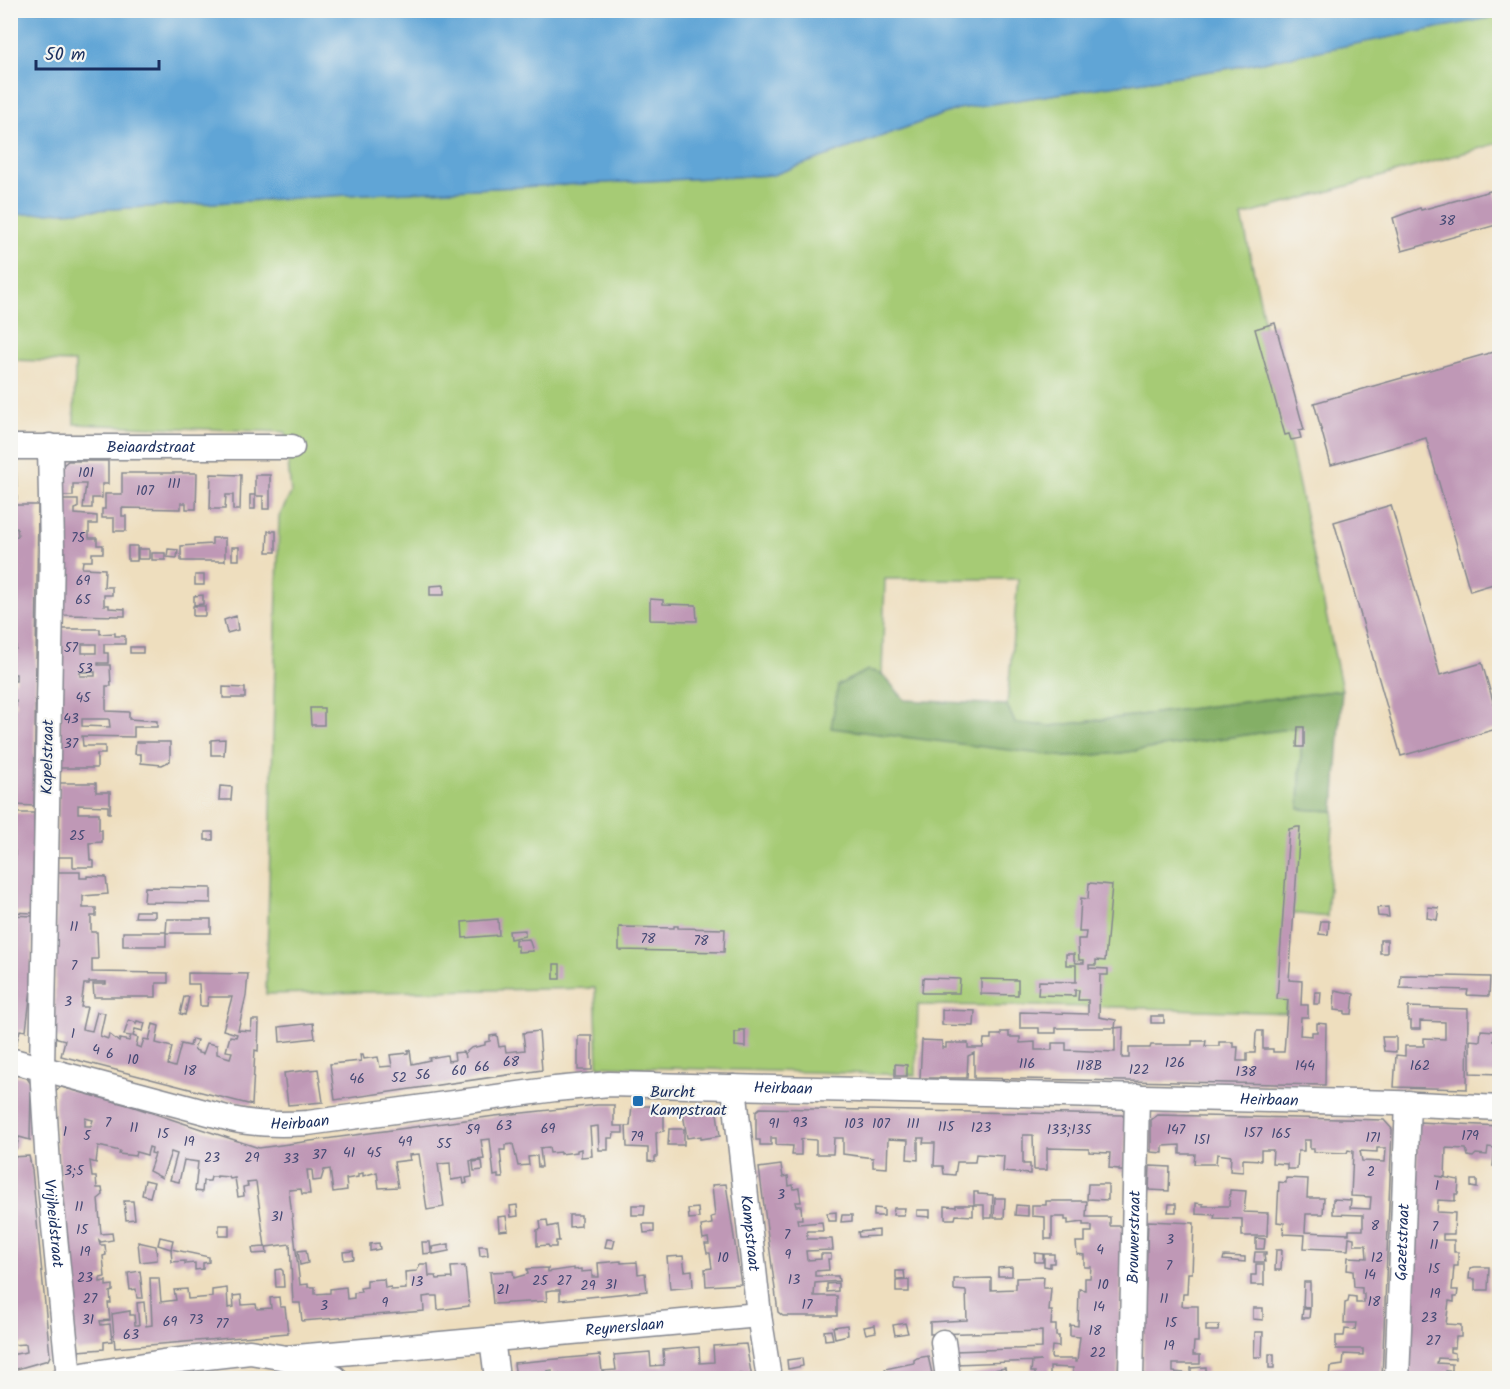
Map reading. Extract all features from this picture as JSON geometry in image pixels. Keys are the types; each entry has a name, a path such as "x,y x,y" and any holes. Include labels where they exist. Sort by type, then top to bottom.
{"street":[{"name":"Kapelstraat","path":"42,1068 52,550 50,446"},
{"name":"Beiaardstraat","path":"10,447 292,447"},
{"name":"Heirbaan","path":"10,1060 231,1119 267,1125 308,1123 592,1085 1137,1096 1408,1103 1500,1108"},
{"name":"Vrijheidstraat","path":"42,1068 48,1166 67,1378"},
{"name":"Kampstraat","path":"734,1087 759,1315 769,1378"},
{"name":"Brouwerstraat","path":"1131,1378 1137,1096"},
{"name":"Gazetstraat","path":"1397,1378 1408,1103"},
{"name":"Reynerslaan","path":"286,1358 759,1315"},
{"path":"492,1340 497,1378"},
{"path":"943,1342 948,1378"},
{"path":"67,1378 163,1362 250,1352 286,1358 335,1378"}],"green space":[{"path":"1499,16 1499,143 1242,216 1342,690 1051,726 1015,723 1007,705 1018,579 885,579 882,674 868,670 838,685 1066,757 1120,753 1302,727 1299,809 1334,811 1327,917 1291,913 1286,1013 1115,1007 918,1005 916,1075 598,1066 595,988 266,994 279,517 291,493 285,432 74,424 75,362 11,360 11,215 365,194 773,175 958,109 1231,68"},
{"path":"868,670 882,674 905,700 1007,705 1015,723 1051,726 1342,690 1334,811 1299,809 1302,727 1120,753 1066,757 831,728 838,685"}],"water":[{"path":"11,10 1499,10 1500,16 1231,68 958,109 773,175 365,194 11,215"}],"building":[{"path":"1494,190 1500,212 1500,224 1402,251 1393,218 1420,208 1421,210"},
{"path":"1275,323 1304,430 1299,431 1301,438 1291,440 1289,434 1285,435 1255,329"},
{"path":"1500,350 1500,582 1470,591 1426,438 1331,465 1314,403"},
{"path":"10,461 16,461 17,499 10,500"},
{"path":"68,461 108,461 108,484 102,484 102,498 92,498 92,508 83,508 86,484 73,484 73,496 63,496 63,465"},
{"path":"122,473 197,473 196,509 186,509 186,503 181,503 181,509 122,508 122,516 126,516 126,531 114,531 114,518 102,518 102,509 105,509 105,494 122,494"},
{"path":"211,474 241,475 240,510 233,510 233,495 226,495 225,509 210,509"},
{"path":"255,475 270,475 270,509 263,509 263,496 255,496 255,509 250,509 250,495 255,495"},
{"path":"63,500 78,500 75,514 97,516 97,524 89,524 89,538 97,538 97,545 103,545 103,553 92,553 92,561 83,561 82,568 105,569 104,587 112,587 112,595 104,595 104,605 109,605 109,608 125,609 125,616 62,615"},
{"path":"10,505 38,505 34,806 15,805 14,813 34,813 33,913 10,912 10,857 15,857 15,851 10,851 10,793 14,793 14,789 10,789 10,706 16,706 16,701 10,701 10,681 16,681 16,674 10,674 10,649 16,649 16,638 10,638 10,537 18,536 17,528 10,529"},
{"path":"1391,505 1440,675 1482,663 1500,725 1500,728 1401,756 1334,522"},
{"path":"268,531 276,531 276,552 267,552"},
{"path":"212,538 225,538 225,561 181,561 181,546 212,544"},
{"path":"128,546 137,546 137,561 128,561"},
{"path":"232,547 239,547 239,560 232,560"},
{"path":"138,549 149,549 149,559 138,559"},
{"path":"168,549 178,550 177,558 167,557"},
{"path":"152,553 165,553 165,560 152,560"},
{"path":"195,575 204,575 204,585 195,585"},
{"path":"444,585 444,595 430,595 430,586"},
{"path":"203,595 203,604 194,605 194,596"},
{"path":"650,599 663,600 663,604 696,605 697,621 650,620"},
{"path":"193,606 205,606 205,616 193,616"},
{"path":"236,616 238,630 227,633 224,620"},
{"path":"61,629 100,629 100,634 115,633 115,636 125,636 125,644 104,644 104,653 108,653 108,663 98,663 98,665 110,665 111,686 106,686 106,711 129,712 129,719 157,721 157,727 134,727 134,737 82,736 83,746 105,746 105,754 97,754 97,768 59,768","holes":["82,644 96,644 96,653 82,653","80,672 95,672 95,676 80,676","82,719 109,719 110,727 82,726"]},
{"path":"130,647 143,647 143,653 130,653"},
{"path":"223,687 245,688 245,698 223,698"},
{"path":"310,708 324,708 324,725 311,725"},
{"path":"1298,727 1304,727 1304,747 1297,747"},
{"path":"225,739 224,755 211,755 211,740"},
{"path":"136,742 170,742 170,761 162,765 141,763 141,754 135,754"},
{"path":"59,783 96,783 96,792 110,792 110,813 108,813 108,806 78,805 78,813 99,813 102,842 89,843 90,860 94,861 94,867 73,867 73,857 57,857"},
{"path":"220,786 232,787 231,800 219,800"},
{"path":"1300,827 1289,980 1302,981 1301,1005 1308,1005 1308,1017 1301,1017 1300,1035 1312,1036 1312,1032 1317,1032 1317,1023 1326,1024 1325,1085 974,1078 974,1053 968,1056 967,1078 920,1078 922,1040 942,1041 942,1048 946,1048 946,1043 968,1043 968,1048 983,1048 984,1039 991,1039 991,1035 1001,1035 1001,1032 1009,1032 1009,1037 1020,1037 1020,1043 1035,1042 1035,1050 1052,1050 1052,1043 1066,1043 1066,1050 1115,1052 1115,1028 1123,1027 1122,1058 1129,1058 1129,1048 1150,1048 1151,1045 1192,1045 1192,1041 1206,1041 1205,1046 1219,1046 1219,1042 1233,1042 1233,1047 1238,1047 1237,1061 1247,1061 1247,1053 1255,1053 1257,1031 1263,1031 1263,1049 1284,1052 1288,1000 1277,999 1289,829"},
{"path":"205,832 213,832 213,840 205,840"},
{"path":"57,872 80,872 80,878 106,877 108,894 83,896 83,908 96,908 96,916 91,916 91,932 97,932 98,959 92,959 92,972 168,973 168,983 156,983 156,997 94,997 93,984 106,984 106,982 84,984 81,1007 87,1007 82,1029 92,1031 97,1012 105,1013 100,1036 108,1039 109,1034 119,1042 120,1039 129,1041 131,1036 124,1035 129,1020 136,1024 137,1021 145,1023 143,1031 135,1029 133,1036 138,1038 136,1046 141,1048 144,1039 149,1040 153,1024 159,1026 156,1043 172,1047 168,1065 175,1067 181,1044 190,1046 192,1039 197,1040 194,1050 198,1053 203,1054 207,1043 217,1045 217,1054 230,1058 232,1052 226,1051 230,1036 236,1037 237,1034 223,1030 232,997 208,997 207,1006 200,1006 199,984 188,984 188,973 248,974 246,996 238,1030 251,1031 252,1020 259,1020 252,1105 61,1056 65,1040 54,1037"},
{"path":"1089,883 1112,885 1105,961 1096,960 1096,965 1089,965 1089,968 1108,969 1108,975 1100,975 1099,1017 1116,1020 1115,1028 1056,1028 1056,1033 1039,1033 1039,1028 1020,1028 1020,1012 1088,1014 1088,1000 1078,1000 1079,990 1075,990 1075,996 1038,995 1039,981 1076,982 1076,965 1066,965 1066,954 1074,954 1076,963 1084,963 1084,960 1079,960 1078,939 1085,939 1086,932 1079,932 1081,898 1088,899"},
{"path":"145,887 211,888 211,903 144,902"},
{"path":"1388,907 1389,917 1378,916 1377,908"},
{"path":"1428,907 1439,908 1437,920 1427,918"},
{"path":"136,911 155,911 155,917 135,917"},
{"path":"10,915 33,916 31,989 26,1031 20,1030 16,1045 10,1044"},
{"path":"167,919 211,919 211,933 166,933 166,946 123,946 123,932 166,932"},
{"path":"498,919 499,935 463,938 462,922"},
{"path":"1321,921 1329,921 1328,935 1319,934"},
{"path":"674,926 725,929 724,952 619,950 619,927 674,928"},
{"path":"525,930 525,936 510,939 509,931"},
{"path":"529,939 533,951 518,952 515,940"},
{"path":"1380,940 1387,940 1387,953 1380,953"},
{"path":"554,964 560,964 560,979 554,979"},
{"path":"1401,975 1490,977 1489,996 1467,995 1468,990 1400,988"},
{"path":"1496,976 1500,976 1500,992 1495,992"},
{"path":"923,978 960,979 959,993 922,993"},
{"path":"981,979 1018,980 1018,995 981,994"},
{"path":"1335,990 1354,994 1352,1014 1334,1010"},
{"path":"1315,992 1321,992 1320,1004 1314,1004"},
{"path":"184,997 189,997 185,1015 180,1014"},
{"path":"1408,1007 1468,1009 1467,1089 1394,1087 1396,1055 1405,1056 1405,1046 1424,1046 1424,1038 1445,1039 1445,1022 1420,1021 1420,1029 1411,1029 1411,1021 1408,1021"},
{"path":"942,1010 975,1011 974,1026 942,1025"},
{"path":"1151,1016 1164,1016 1164,1023 1151,1023"},
{"path":"313,1023 315,1038 280,1042 279,1027"},
{"path":"740,1030 745,1030 745,1047 735,1046 735,1032 740,1032"},
{"path":"1481,1030 1495,1031 1494,1041 1500,1041 1500,1074 1470,1073 1470,1040 1480,1041"},
{"path":"539,1031 542,1070 335,1100 330,1064 361,1061 360,1055 363,1055 364,1059 378,1057 380,1067 392,1066 390,1055 408,1053 408,1050 410,1050 412,1064 447,1055 448,1061 455,1060 454,1053 463,1052 466,1058 465,1053 471,1048 485,1045 485,1042 490,1041 490,1036 497,1035 499,1047 505,1046 506,1052 525,1050 523,1033"},
{"path":"578,1036 592,1036 592,1070 578,1070"},
{"path":"1382,1037 1396,1037 1396,1052 1384,1051"},
{"path":"895,1064 907,1065 907,1076 895,1076"},
{"path":"318,1069 323,1102 288,1105 284,1073"},
{"path":"10,1074 27,1078 31,1084 30,1140 19,1137 16,1149 10,1148"},
{"path":"61,1087 131,1106 259,1148 495,1116 597,1105 614,1105 614,1126 623,1126 623,1133 614,1133 613,1138 608,1138 608,1150 599,1150 598,1126 590,1127 592,1156 581,1157 581,1149 577,1152 560,1154 560,1152 550,1153 549,1147 540,1148 542,1167 538,1167 537,1156 528,1157 529,1165 518,1166 513,1144 505,1145 505,1150 500,1150 503,1178 498,1178 498,1175 494,1176 490,1139 481,1140 484,1159 470,1161 472,1177 466,1178 467,1183 464,1184 463,1178 451,1180 450,1163 438,1164 444,1207 427,1210 419,1154 409,1155 410,1160 394,1162 398,1187 379,1188 377,1172 363,1176 363,1173 358,1174 358,1177 346,1179 347,1190 333,1192 330,1169 324,1170 321,1180 313,1181 312,1170 307,1170 310,1194 302,1194 301,1189 289,1190 300,1285 308,1284 308,1287 315,1287 315,1294 330,1293 330,1289 346,1287 347,1299 354,1298 354,1293 361,1292 360,1288 367,1287 367,1280 384,1279 385,1288 406,1289 405,1272 417,1271 420,1264 428,1264 429,1276 436,1276 437,1279 452,1278 451,1267 465,1266 469,1306 438,1310 437,1296 430,1296 423,1297 424,1311 302,1321 300,1303 293,1303 290,1244 266,1247 267,1253 253,1254 252,1248 265,1247 256,1182 247,1183 248,1186 243,1187 244,1196 238,1197 235,1178 230,1179 229,1177 211,1177 210,1181 203,1181 202,1192 195,1191 198,1162 184,1160 179,1182 170,1180 177,1154 171,1152 162,1178 149,1171 155,1154 151,1153 152,1148 149,1147 147,1155 136,1152 135,1156 119,1154 120,1151 98,1146 96,1163 90,1161 92,1177 96,1177 97,1188 102,1188 103,1195 98,1199 101,1234 112,1233 113,1240 101,1242 99,1240 100,1245 105,1245 106,1255 103,1256 105,1277 100,1278 100,1282 106,1281 106,1286 113,1285 113,1291 110,1292 111,1303 108,1303 110,1320 100,1321 101,1325 110,1324 112,1341 104,1342 104,1349 78,1351 74,1348 55,1108 56,1090","holes":["85,1118 93,1120 91,1126 85,1126"]},
{"path":"632,1106 664,1106 664,1131 656,1133 657,1157 655,1157 655,1162 648,1161 648,1148 627,1147 626,1126 630,1126"},
{"path":"682,1107 712,1107 717,1113 720,1136 701,1139 701,1136 687,1138"},
{"path":"760,1108 1122,1115 1127,1120 1124,1171 1109,1168 1110,1153 1089,1152 1089,1149 1047,1148 1047,1170 1034,1170 1033,1135 1023,1135 1023,1164 1030,1164 1030,1174 1003,1172 1004,1156 976,1154 975,1162 957,1162 955,1175 944,1174 943,1166 934,1166 935,1143 923,1143 924,1138 918,1138 918,1160 907,1159 908,1140 888,1139 887,1168 873,1167 873,1158 843,1154 843,1138 834,1138 833,1154 816,1154 816,1140 801,1139 801,1155 792,1155 793,1146 776,1145 776,1138 771,1138 771,1145 760,1145 760,1140 756,1140 756,1111"},
{"path":"1158,1115 1384,1120 1392,1129 1382,1378 1329,1378 1330,1367 1343,1365 1344,1354 1363,1355 1363,1349 1336,1349 1336,1336 1344,1336 1345,1329 1355,1330 1356,1323 1344,1323 1345,1303 1348,1302 1349,1296 1356,1297 1356,1303 1364,1303 1362,1288 1354,1287 1353,1271 1347,1270 1348,1257 1367,1258 1366,1245 1354,1245 1354,1238 1349,1237 1348,1250 1304,1248 1305,1235 1283,1234 1284,1223 1277,1222 1279,1182 1286,1183 1286,1178 1308,1179 1307,1198 1324,1198 1323,1214 1306,1214 1305,1232 1349,1234 1349,1230 1363,1230 1363,1215 1333,1214 1333,1199 1351,1200 1350,1208 1370,1209 1371,1197 1351,1196 1353,1151 1348,1150 1347,1153 1314,1152 1314,1149 1310,1149 1310,1140 1304,1140 1304,1151 1298,1151 1297,1169 1287,1169 1287,1164 1272,1163 1273,1150 1261,1150 1261,1160 1243,1159 1243,1172 1230,1171 1231,1156 1217,1154 1216,1164 1194,1164 1195,1154 1180,1154 1180,1145 1163,1146 1163,1153 1151,1152 1151,1120","holes":["1377,1148 1386,1148 1385,1162 1362,1161 1360,1151 1377,1152"]},
{"path":"1418,1122 1500,1126 1500,1167 1493,1166 1495,1148 1488,1147 1487,1155 1476,1154 1473,1157 1468,1156 1466,1149 1446,1148 1445,1177 1436,1176 1459,1180 1455,1201 1438,1200 1437,1212 1455,1213 1454,1234 1443,1234 1443,1240 1454,1240 1454,1252 1458,1252 1458,1266 1454,1266 1452,1290 1458,1290 1457,1297 1454,1297 1454,1302 1449,1301 1446,1324 1461,1325 1461,1337 1456,1337 1455,1348 1450,1348 1450,1352 1455,1353 1455,1359 1438,1358 1437,1363 1452,1364 1452,1371 1446,1371 1446,1378 1409,1378"},
{"path":"669,1129 684,1129 684,1145 668,1145"},
{"path":"29,1156 50,1356 48,1360 10,1371 10,1355 27,1352 26,1344 10,1345 10,1157"},
{"path":"482,1161 483,1170 474,1171 473,1162"},
{"path":"781,1165 783,1177 788,1176 789,1186 793,1185 794,1189 799,1188 801,1202 795,1202 796,1206 801,1206 802,1219 797,1219 798,1224 822,1222 823,1231 807,1231 807,1239 832,1239 833,1250 806,1251 807,1260 821,1259 821,1254 831,1254 831,1259 828,1259 829,1270 815,1271 815,1276 838,1276 839,1281 815,1283 814,1296 837,1296 837,1316 783,1316 778,1312 759,1168"},
{"path":"1150,1166 1170,1167 1169,1191 1149,1190"},
{"path":"145,1180 154,1182 150,1197 142,1195"},
{"path":"1471,1180 1477,1180 1477,1188 1471,1187"},
{"path":"726,1184 741,1284 706,1286 705,1269 712,1268 710,1253 707,1253 705,1244 709,1244 708,1238 703,1239 701,1226 712,1224 711,1217 715,1216 712,1185"},
{"path":"1088,1184 1108,1184 1108,1200 1087,1199"},
{"path":"1230,1190 1246,1191 1244,1212 1268,1213 1267,1236 1242,1236 1242,1219 1214,1218 1215,1215 1196,1214 1196,1203 1203,1204 1203,1206 1229,1206"},
{"path":"974,1192 993,1195 992,1218 984,1218 984,1205 974,1205"},
{"path":"995,1198 1005,1198 1004,1218 994,1218"},
{"path":"124,1201 133,1201 135,1219 126,1220"},
{"path":"1046,1201 1087,1201 1086,1217 1110,1217 1110,1226 1120,1226 1123,1230 1118,1378 1073,1378 1073,1368 1050,1367 1050,1378 1035,1377 1035,1372 1031,1372 1032,1362 1041,1361 955,1364 955,1351 1042,1348 1042,1331 930,1334 930,1322 967,1320 966,1291 954,1290 954,1279 991,1278 991,1290 1016,1289 1016,1278 1044,1277 1043,1288 1051,1288 1049,1311 1052,1311 1051,1325 1056,1325 1056,1336 1059,1336 1059,1347 1052,1346 1051,1357 1052,1359 1075,1359 1077,1362 1080,1337 1070,1336 1070,1325 1078,1326 1079,1289 1085,1290 1085,1278 1090,1278 1091,1267 1084,1267 1084,1255 1077,1254 1076,1242 1085,1242 1085,1232 1092,1232 1092,1227 1083,1225 1083,1222 1068,1224 1065,1217 1052,1217 1052,1239 1045,1239 1045,1217 1032,1216 1032,1205 1046,1205"},
{"path":"1169,1204 1176,1204 1176,1212 1168,1212"},
{"path":"517,1205 518,1216 511,1217 510,1206"},
{"path":"632,1205 645,1205 644,1215 632,1215"},
{"path":"956,1205 973,1205 973,1216 956,1215 955,1219 945,1219 945,1206 956,1207"},
{"path":"1016,1205 1028,1206 1028,1216 1015,1215"},
{"path":"698,1208 699,1218 689,1219 688,1209"},
{"path":"874,1208 884,1209 884,1216 874,1216"},
{"path":"894,1208 905,1208 904,1215 893,1215"},
{"path":"917,1210 930,1210 930,1217 917,1216"},
{"path":"836,1212 836,1221 828,1221 827,1213"},
{"path":"569,1215 581,1215 581,1226 569,1227"},
{"path":"842,1215 852,1215 852,1221 841,1222"},
{"path":"506,1216 508,1230 499,1231 498,1217"},
{"path":"547,1220 548,1227 557,1225 559,1241 556,1241 556,1247 537,1246 537,1230 541,1229 540,1221"},
{"path":"1148,1221 1194,1223 1192,1273 1188,1273 1187,1294 1183,1294 1182,1306 1198,1306 1198,1342 1194,1342 1193,1355 1200,1355 1200,1364 1173,1364 1173,1372 1184,1373 1184,1378 1142,1378"},
{"path":"643,1224 654,1224 654,1232 644,1233"},
{"path":"219,1225 229,1225 229,1236 219,1236"},
{"path":"879,1230 879,1236 859,1237 858,1232"},
{"path":"160,1237 173,1240 171,1249 158,1245"},
{"path":"1256,1238 1265,1239 1264,1249 1256,1249"},
{"path":"607,1239 615,1240 613,1248 605,1247"},
{"path":"138,1242 156,1246 157,1260 140,1262"},
{"path":"422,1242 430,1242 431,1253 423,1254"},
{"path":"379,1243 380,1249 370,1251 370,1244"},
{"path":"449,1244 449,1251 433,1254 432,1247"},
{"path":"479,1246 487,1246 488,1255 480,1256"},
{"path":"171,1249 209,1257 209,1262 203,1263 203,1269 195,1270 195,1263 172,1262"},
{"path":"306,1250 308,1263 300,1265 298,1251"},
{"path":"1276,1250 1282,1250 1281,1270 1275,1270"},
{"path":"353,1251 354,1259 344,1260 343,1252"},
{"path":"1255,1252 1266,1252 1265,1262 1254,1262"},
{"path":"1035,1253 1043,1254 1043,1262 1035,1262"},
{"path":"1044,1254 1054,1254 1054,1263 1050,1263 1050,1267 1044,1266"},
{"path":"683,1256 685,1271 692,1270 693,1287 670,1289 667,1257"},
{"path":"1224,1256 1245,1257 1245,1262 1223,1260"},
{"path":"621,1261 621,1263 637,1262 638,1274 645,1273 647,1291 560,1300 560,1290 553,1290 546,1291 547,1301 493,1304 490,1272 513,1271 514,1278 528,1274 527,1269 548,1268 548,1272 574,1268 574,1270 581,1269 581,1272 592,1271 592,1277 599,1277 598,1263"},
{"path":"1256,1264 1264,1264 1264,1285 1251,1285 1251,1275 1256,1275"},
{"path":"1012,1267 1012,1276 998,1276 998,1268"},
{"path":"1489,1267 1488,1290 1475,1290 1475,1279 1469,1279 1470,1268"},
{"path":"281,1269 284,1287 276,1287 275,1270"},
{"path":"140,1271 143,1298 137,1298 136,1289 130,1290 128,1273"},
{"path":"896,1271 904,1271 905,1279 896,1279"},
{"path":"150,1278 159,1278 161,1302 176,1300 174,1290 187,1289 188,1299 212,1297 212,1290 227,1288 228,1308 234,1307 233,1296 241,1295 242,1305 256,1304 257,1309 271,1308 270,1298 279,1297 280,1307 285,1307 288,1333 115,1348 112,1314 130,1311 130,1315 134,1315 135,1325 139,1325 137,1303 144,1302 146,1326 152,1325"},
{"path":"909,1280 909,1292 896,1292 896,1281"},
{"path":"1304,1282 1310,1282 1310,1308 1303,1307"},
{"path":"838,1283 838,1291 827,1292 827,1284"},
{"path":"1253,1308 1263,1308 1263,1320 1253,1319"},
{"path":"1303,1309 1310,1309 1309,1318 1302,1318"},
{"path":"905,1323 908,1333 895,1335 893,1325"},
{"path":"847,1325 848,1335 835,1338 833,1327"},
{"path":"875,1325 876,1332 866,1334 864,1327"},
{"path":"1206,1325 1219,1325 1218,1331 1206,1331"},
{"path":"831,1330 833,1339 825,1340 824,1331"},
{"path":"1255,1332 1263,1332 1262,1357 1254,1357"},
{"path":"746,1344 752,1378 742,1378 741,1374 726,1378 722,1375 722,1378 649,1378 648,1375 642,1375 642,1378 627,1376 627,1378 560,1378 559,1374 552,1374 552,1370 547,1371 548,1378 516,1378 514,1363 600,1355 602,1371 616,1370 614,1355 650,1352 651,1366 664,1365 663,1350 699,1347 700,1363 714,1362 713,1346"},
{"path":"1269,1354 1274,1354 1274,1368 1269,1368"},
{"path":"928,1356 933,1378 865,1378 886,1374 885,1369 914,1363 917,1358"},
{"path":"802,1358 803,1366 788,1369 787,1360"},
{"path":"1206,1367 1206,1373 1191,1373 1191,1368"},
{"path":"1005,1368 1006,1375 996,1378 970,1378 969,1375"},
{"path":"1298,1373 1305,1373 1305,1378 1298,1378"}],"place":[{"name":"Burcht Kampstraat","path":"638,1101"}]}
